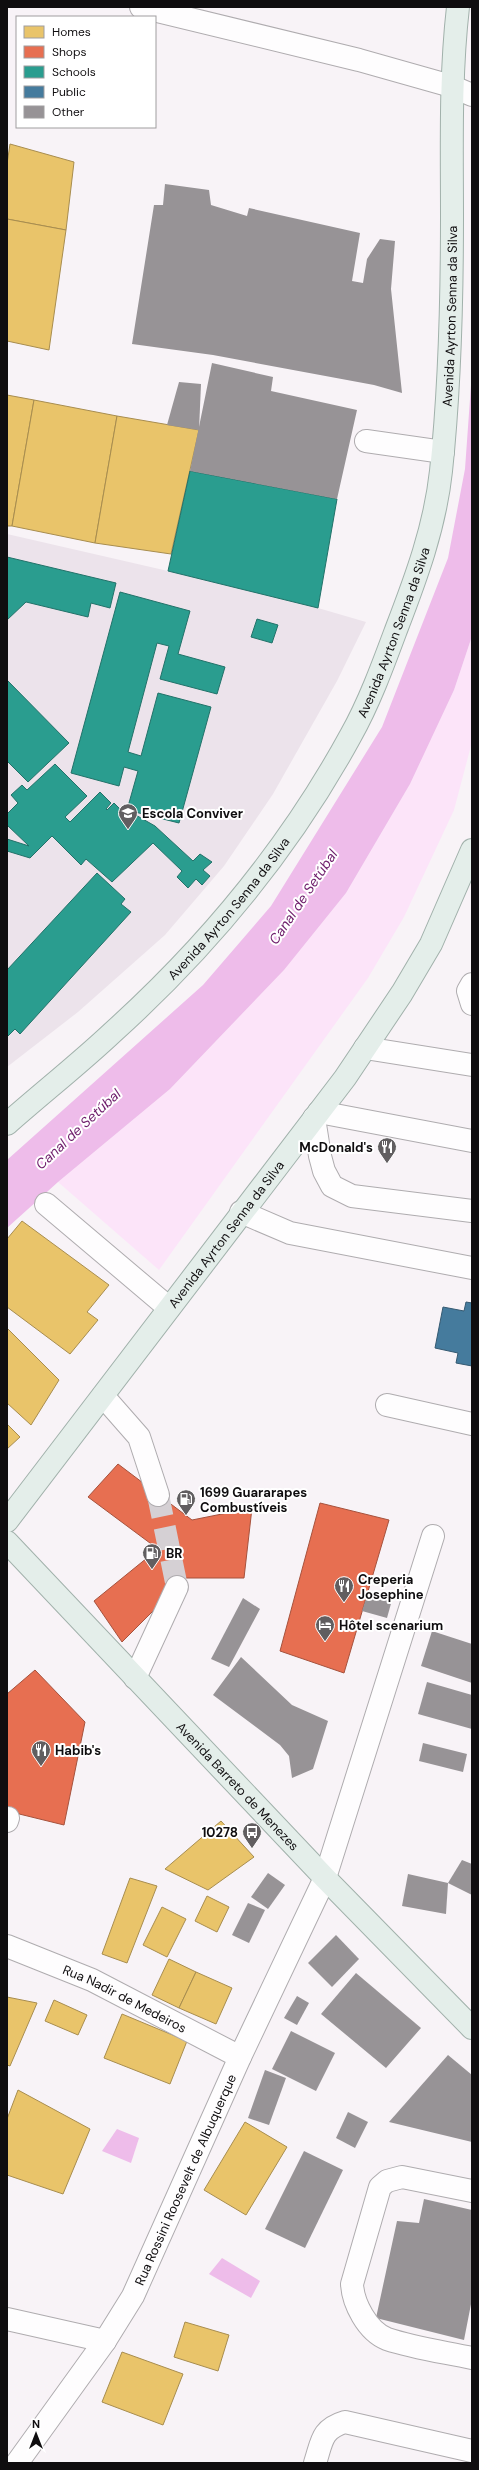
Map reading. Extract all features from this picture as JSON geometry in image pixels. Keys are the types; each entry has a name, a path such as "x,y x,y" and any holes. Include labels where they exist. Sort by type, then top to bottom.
{"main road":[{"name":"Avenida Ayrton Senna da Silva","path":"7,1124 115,1031 196,950 256,881 306,810 352,733 395,632 422,561 432,526 443,452 449,356 452,219 451,86 458,7"},
{"name":"Avenida Ayrton Senna da Silva","path":"7,1521 316,1115 365,1048 402,993 431,944 472,850"},
{"name":"Avenida Barreto de Menezes","path":"7,1542 325,1878 472,2028"}],"street":[{"path":"141,7 359,60 451,86 472,95"},
{"path":"366,441 443,452"},
{"path":"472,984 468,991 472,1004"},
{"path":"365,1048 472,1065"},
{"path":"472,1141 316,1115 320,1156 324,1171 332,1186 352,1196 472,1211"},
{"path":"46,1204 169,1308"},
{"path":"241,1212 290,1233 472,1268"},
{"path":"103,1396 139,1437 158,1495"},
{"path":"387,1405 472,1424"},
{"name":"Rua Rossini Roosevelt de Albuquerque","path":"17,2463 105,2341 133,2296 240,2057 325,1878 433,1536"},
{"path":"135,1678 177,1587"},
{"name":"Rua Nadir de Medeiros","path":"7,1946 92,1980 240,2057"},
{"path":"472,2191 402,2177 387,2181 380,2187 352,2284 353,2297 359,2310 373,2327 386,2338 472,2358"},
{"path":"7,2319 105,2341"},
{"path":"315,2463 326,2432 332,2425 345,2422 472,2451"}],"shaded area":[{"name":"Escola Conviver","path":"7,534 168,571 318,608 366,622 337,681 273,794 224,866 165,935 78,1012 7,1067"},
{"path":"472,636 472,742 454,810 404,917 368,978 159,1270 58,1182 170,1089 284,970 346,893 410,784 454,690"}],"water":[{"name":"Canal de Setúbal","path":"472,371 472,636 454,690 410,784 346,893 284,970 170,1089 58,1182 7,1228 7,1160 203,985 271,906 382,727 448,558 465,469"},
{"path":"117,2129 139,2138 131,2163 102,2151"},
{"path":"222,2258 260,2281 251,2298 209,2274"}],"building: Homes":[{"path":"10,144 74,162 66,230 7,219 7,164"},
{"path":"7,219 66,230 49,350 7,341"},
{"path":"7,395 34,400 12,526 7,526"},
{"path":"34,400 117,416 95,543 12,526"},
{"path":"117,416 199,430 171,554 95,543"},
{"path":"22,1221 109,1285 87,1312 98,1320 70,1354 7,1307 7,1239"},
{"path":"7,1328 59,1380 31,1425 7,1403"},
{"path":"7,1424 20,1437 7,1449"},
{"path":"221,1821 254,1857 208,1890 165,1869"},
{"path":"130,1878 157,1886 127,1963 102,1954"},
{"path":"207,1896 229,1907 217,1932 195,1921"},
{"path":"162,1907 186,1919 167,1957 143,1945"},
{"path":"169,1959 196,1972 179,2008 152,1995"},
{"path":"196,1972 232,1988 216,2024 179,2008"},
{"path":"7,1997 37,2003 10,2066 7,2065"},
{"path":"54,2000 87,2015 78,2035 45,2021"},
{"path":"122,2014 187,2041 170,2084 104,2058"},
{"path":"18,2090 90,2129 63,2194 7,2175 7,2119"},
{"path":"245,2122 287,2147 246,2215 204,2190"},
{"path":"185,2322 229,2335 218,2371 174,2357"},
{"path":"122,2352 183,2374 163,2425 102,2402"}],"building: Shops":[{"path":"118,1464 192,1520 252,1508 244,1578 186,1578 122,1642 94,1601 158,1549 88,1497"},
{"path":"320,1503 389,1520 344,1673 280,1651"},
{"name":"Habib's","path":"35,1670 85,1722 64,1825 7,1811 7,1694"}],"building: Schools":[{"path":"190,471 337,499 318,608 168,571"},
{"path":"7,557 116,583 110,608 91,603 88,617 26,602 7,620"},
{"path":"120,592 190,611 178,654 225,667 217,694 160,679 169,646 157,643 128,752 141,756 158,693 211,707 179,823 127,810 138,771 124,767 119,786 71,773"},
{"path":"257,619 278,625 272,643 251,637"},
{"path":"7,680 69,743 28,782 7,761"},
{"path":"55,764 87,796 65,817 70,822 100,792 111,803 106,809 107,810 114,803 124,813 127,810 155,826 193,861 200,854 212,862 203,870 210,876 202,885 196,879 188,888 177,877 182,871 153,843 112,882 86,859 81,865 52,836 30,858 7,851 7,839 29,846 7,825 7,814 18,803 11,795 22,785 27,790"},
{"path":"97,873 125,899 121,904 131,912 20,1034 15,1029 7,1037 7,970"}],"building: Public":[{"path":"466,1302 472,1303 472,1366 456,1363 458,1353 435,1348 443,1307 464,1311"}],"building: Other":[{"path":"165,184 209,190 211,205 247,216 249,208 360,233 352,281 363,283 367,259 380,239 395,241 391,289 402,393 374,385 213,355 132,344 154,205 163,205"},
{"path":"212,363 273,377 271,391 357,410 337,499 190,471"},
{"path":"179,382 201,384 199,430 167,425"},
{"path":"368,1593 392,1600 387,1618 362,1611"},
{"path":"243,1598 260,1609 229,1667 211,1659"},
{"path":"432,1631 472,1644 472,1683 421,1666"},
{"path":"241,1657 292,1705 328,1721 313,1769 292,1778 289,1756 280,1745 213,1695"},
{"path":"427,1682 472,1695 472,1729 418,1714"},
{"path":"423,1743 467,1754 463,1772 419,1761"},
{"path":"462,1860 472,1864 472,1895 448,1883"},
{"path":"268,1873 285,1885 268,1909 251,1897"},
{"path":"408,1874 448,1883 446,1914 402,1906"},
{"path":"248,1903 265,1910 249,1943 232,1935"},
{"path":"336,1935 359,1959 332,1987 308,1963"},
{"path":"356,1973 421,2028 386,2068 321,2014"},
{"path":"297,1996 309,2003 297,2025 284,2018"},
{"path":"291,2031 335,2053 316,2091 272,2069"},
{"path":"448,2055 472,2075 472,2142 389,2122"},
{"path":"265,2070 286,2078 269,2125 248,2118"},
{"path":"348,2112 368,2122 355,2148 336,2138"},
{"path":"304,2151 343,2170 305,2248 265,2229"},
{"path":"424,2199 472,2210 472,2299 464,2340 376,2318 397,2221 419,2223"}],"tunnel":[{"path":"158,1495 177,1587"}],"place":[{"name":"Escola Conviver","path":"128,830"},
{"name":"McDonald's","path":"387,1164"},
{"name":"1699 Guararapes Combustíveis","path":"186,1516"},
{"name":"BR","path":"152,1570"},
{"name":"Creperia Josephine","path":"344,1603"},
{"name":"Hôtel scenarium","path":"325,1642"},
{"name":"Habib's","path":"41,1767"},
{"name":"10278","path":"252,1849"}]}
